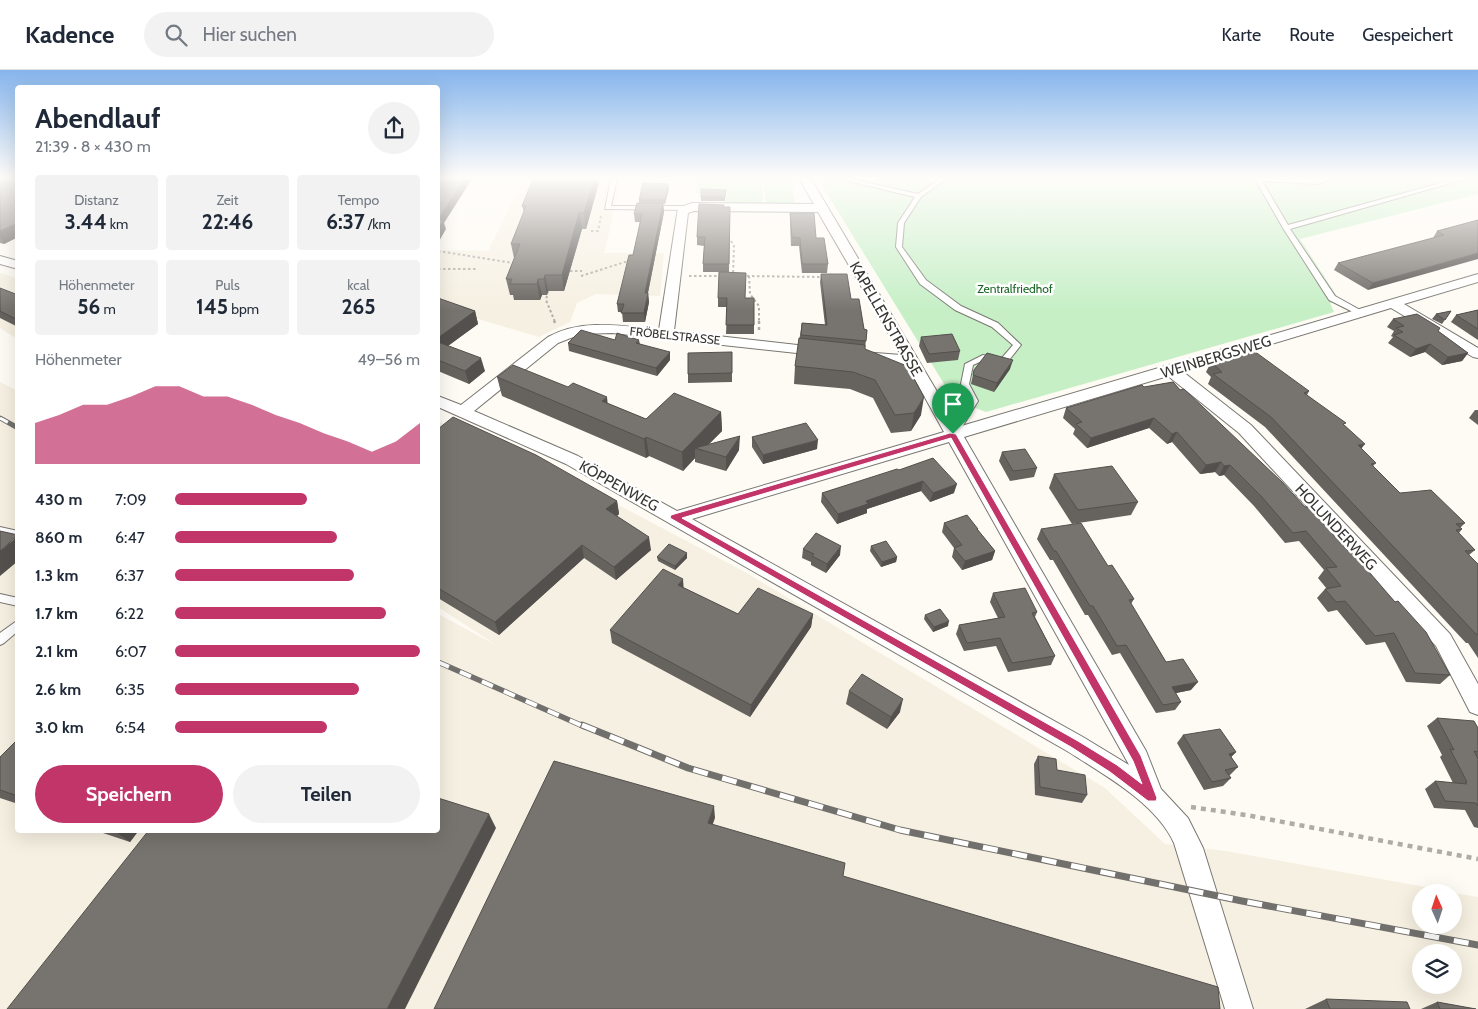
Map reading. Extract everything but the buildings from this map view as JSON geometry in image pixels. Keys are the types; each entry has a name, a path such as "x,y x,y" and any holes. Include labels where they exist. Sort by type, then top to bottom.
{"street":[{"path":"666,335 681,223"},
{"name":"KAPELLENSTRASSE","path":"831,223 912,361 1138,759 1157,803"},
{"path":"2,261 15,253"},
{"path":"2,261 15,264"},
{"name":"WEINBERGSWEG","path":"953,434 1478,278"},
{"path":"1392,304 1478,354"},
{"name":"FRÖBELSTRASSE","path":"463,411 553,340 564,334 580,330 598,328 912,361"},
{"name":"HOLUNDERWEG","path":"1171,370 1245,429 1443,640 1478,705"},
{"name":"KÖPPENWEG","path":"440,402 572,460 1075,744 1114,769 1157,803 1179,826 1190,848 1239,1009"},
{"path":"674,518 953,434"}],"lane":[{"path":"901,223 899,247 923,282 958,308 995,325 1017,345 1003,362 983,358 968,364 965,384 974,402 953,434"},
{"path":"1283,223 1332,298 1360,314"},
{"path":"1286,228 1305,223"},
{"path":"0,531 15,534"},
{"path":"0,598 15,601"},
{"path":"0,640 15,627"}],"path":[{"path":"591,231 598,231 600,223"},
{"path":"726,223 726,233 734,245 733,276 824,276"},
{"path":"440,251 513,262"},
{"path":"581,276 625,262 632,262"},
{"path":"440,269 476,270"},
{"path":"570,271 582,271"},
{"path":"674,276 723,276"},
{"path":"749,276 750,294 759,306 759,344"},
{"path":"548,291 546,300 558,330"},
{"path":"1157,803 1246,816 1478,858"}],"shaded area":[{"path":"502,223 611,223 604,253 664,253 660,296 596,294 577,303 570,322 539,337 440,308 440,250 488,251"},
{"path":"0,273 15,277 15,338 0,328"},
{"path":"0,382 15,390 15,833 440,833 440,615 496,645 440,608 440,422 549,468 745,572 1105,788 1165,844 1226,851 1412,885 1412,934 1462,934 1462,894 1478,897 1478,1009 0,1009"}],"green space":[{"name":"Zentralfriedhof","path":"845,223 1364,223 1300,239 1340,301 1330,303 1334,312 986,412 954,400"}],"railway":[{"path":"0,418 15,426"},
{"path":"440,663 585,727"},
{"path":"582,725 688,768 900,830 1242,901 1478,945"}],"route":[{"path":"953,434 1138,759 1152,798 1114,769 1075,744 674,518 953,434"}]}
